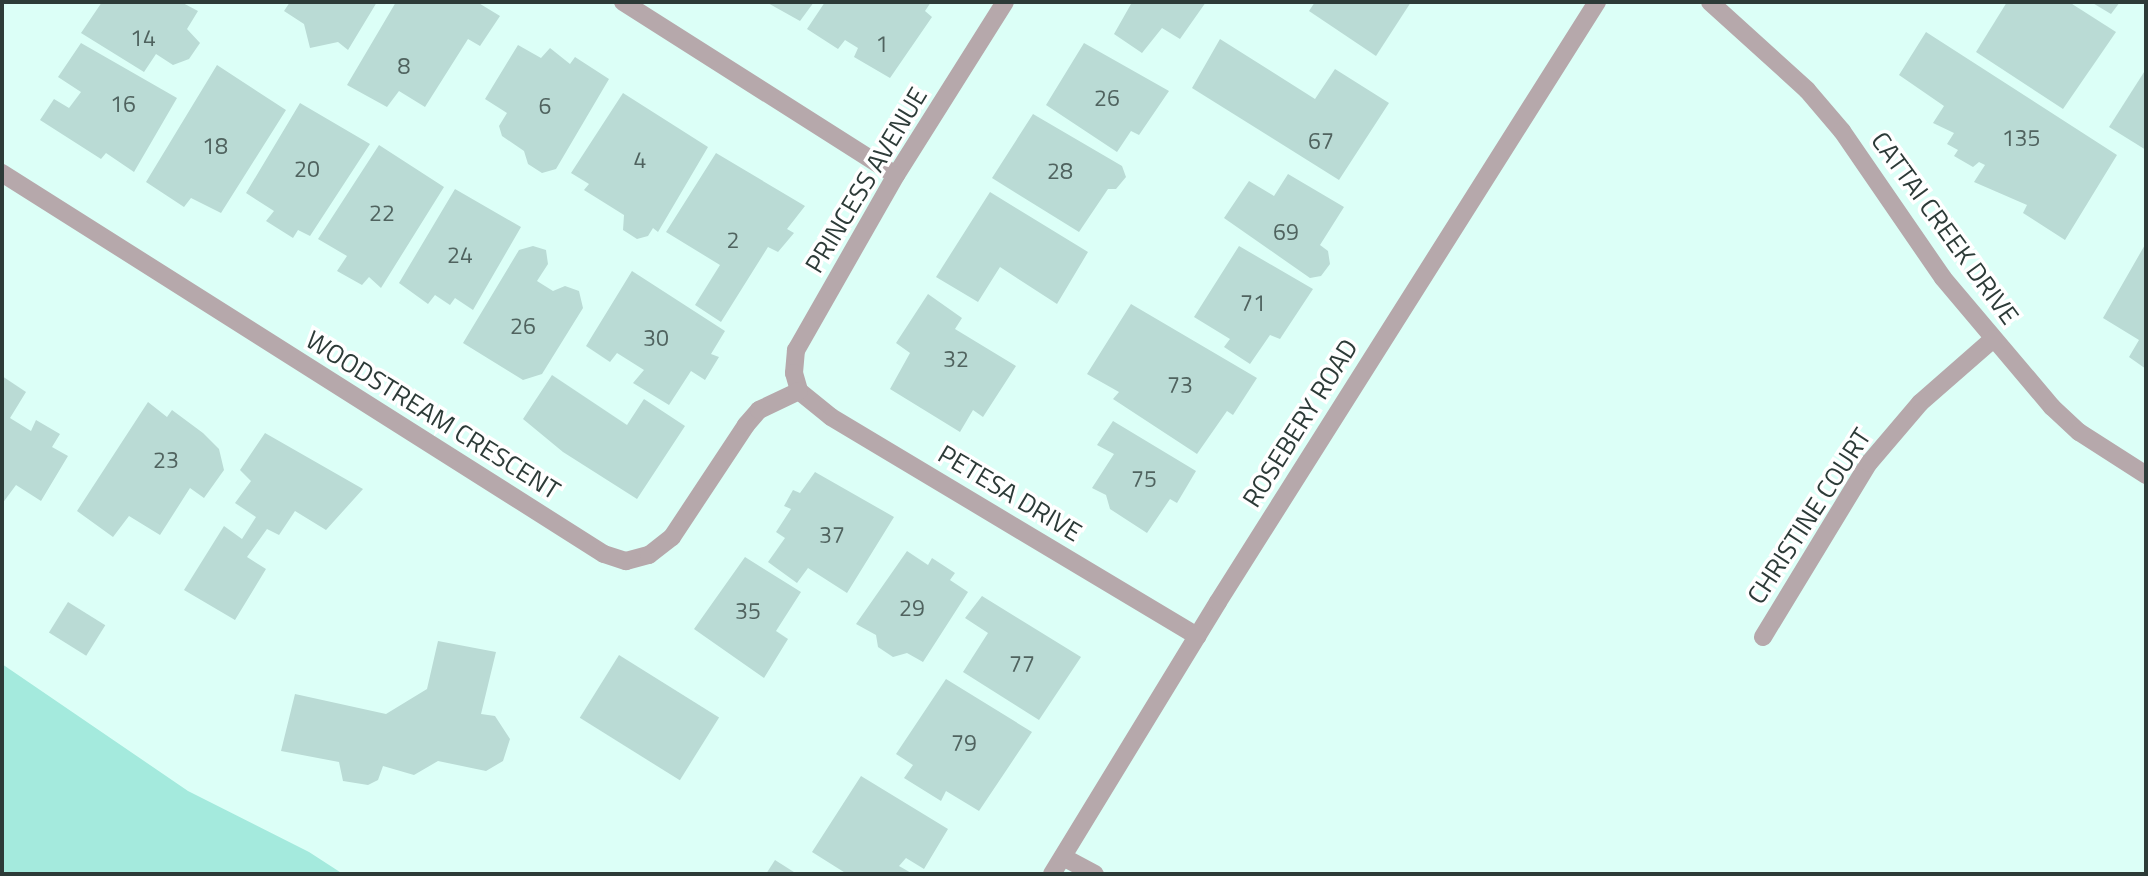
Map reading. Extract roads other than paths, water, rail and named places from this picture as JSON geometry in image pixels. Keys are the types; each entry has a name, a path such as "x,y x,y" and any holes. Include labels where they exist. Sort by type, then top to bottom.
{"street":[{"path":"623,2 897,175"},
{"name":"PRINCESS AVENUE","path":"799,391 793,361 796,350 897,175 1005,2"},
{"name":"ROSEBERY ROAD","path":"1052,874 1197,636 1597,2"},
{"name":"CATTAI CREEK DRIVE","path":"1710,2 1807,90 1842,131 1943,278 1993,339 2079,432 2146,475"},
{"name":"WOODSTREAM CRESCENT","path":"2,173 604,554 626,561 649,555 672,537 746,425 759,410 799,391"},
{"name":"CHRISTINE COURT","path":"1763,637 1869,463 1920,403 1993,339"},
{"name":"PETESA DRIVE","path":"799,391 831,417 1197,636"},
{"path":"1063,857 1096,874"}]}
